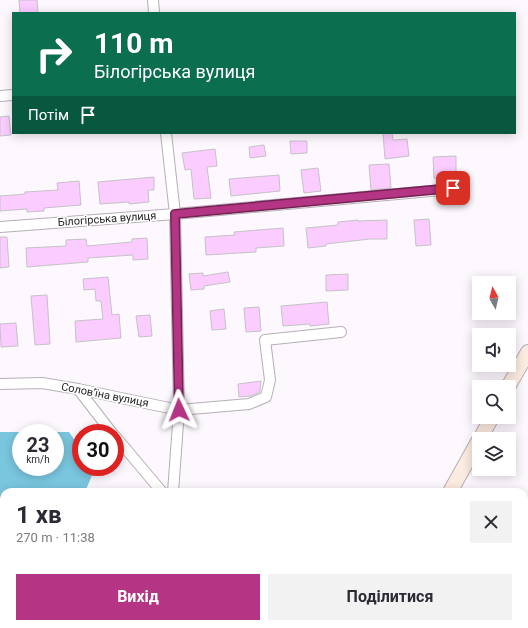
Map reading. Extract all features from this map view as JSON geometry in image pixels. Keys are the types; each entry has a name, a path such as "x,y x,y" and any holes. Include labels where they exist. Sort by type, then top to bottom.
{"main road":[{"path":"512,380 526,358"},
{"path":"452,488 472,453"}],"street":[{"path":"153,0 154,12"},
{"path":"0,96 12,95"},
{"path":"166,134 175,214 179,410 169,488"},
{"name":"Білогірська вулиця","path":"0,227 175,214 453,188"},
{"name":"Соловʼїна вулиця","path":"0,384 42,383 179,410 249,404 266,397 270,380 265,340 341,332"},
{"path":"78,389 105,424"},
{"path":"124,445 165,488"}],"water":[{"path":"0,432 12,432 12,476 64,476 64,432 69,432 72,436 72,476 92,476 87,488 0,488"}],"building":[{"path":"19,0 37,0 38,12 20,12"},
{"path":"9,116 11,135 0,136 0,117"},
{"path":"383,134 392,134 393,140 407,139 409,156 385,159"},
{"path":"290,141 307,141 307,153 291,154"},
{"path":"264,145 266,156 250,158 249,147"},
{"path":"215,149 217,166 207,167 211,198 194,199 191,169 185,170 182,153"},
{"path":"456,156 456,178 434,178 433,157"},
{"path":"389,164 391,188 371,190 369,165"},
{"path":"318,168 321,191 304,193 301,170"},
{"path":"279,175 280,191 231,196 229,179"},
{"path":"154,177 154,190 148,190 149,202 100,204 98,182"},
{"path":"79,181 81,205 44,208 44,211 27,212 27,209 0,211 0,196 25,194 25,192 58,190 57,183"},
{"path":"429,219 431,245 416,246 414,220"},
{"path":"387,220 387,239 370,239 326,244 326,246 308,248 306,228 338,225 338,222"},
{"path":"283,228 284,246 256,248 256,252 206,255 205,237 235,235 234,232"},
{"path":"0,237 7,237 9,267 0,268"},
{"path":"147,238 148,259 133,260 133,255 88,258 88,262 27,267 26,248 66,246 66,240 86,239 87,246 132,242 132,239"},
{"path":"228,272 230,282 204,286 204,289 191,290 189,274 203,273 203,276"},
{"path":"348,274 348,290 326,291 326,275"},
{"path":"108,277 112,315 119,314 121,338 76,342 75,321 103,319 101,301 96,301 95,289 84,290 83,279"},
{"path":"47,295 50,344 35,345 31,296"},
{"path":"327,302 329,324 283,326 281,306"},
{"path":"259,307 261,331 246,332 244,308"},
{"path":"224,309 226,329 212,330 210,311"},
{"path":"150,315 152,336 139,337 136,316"},
{"path":"16,323 18,346 1,347 0,324"},
{"path":"261,381 260,392 251,396 239,397 238,384"}],"route":[{"path":"179,410 175,214 453,188"}]}
